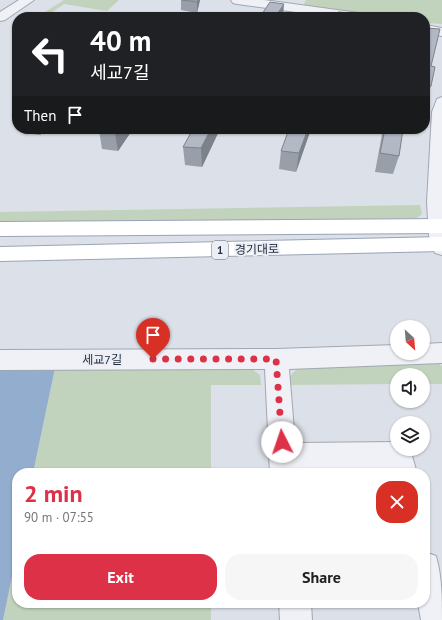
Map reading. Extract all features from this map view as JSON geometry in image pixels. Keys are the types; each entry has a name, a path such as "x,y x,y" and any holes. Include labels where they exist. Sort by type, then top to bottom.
{"main road":[{"name":"경기대로","path":"0,229 441,238"},
{"name":"경기대로","path":"0,254 96,253 441,238"}],"street":[{"path":"232,1 305,12"},
{"path":"232,1 319,12"},
{"path":"0,17 34,2"},
{"path":"23,12 34,2"},
{"path":"0,28 12,20"},
{"path":"430,27 442,29"},
{"path":"430,30 442,32"},
{"path":"441,238 436,202 440,112 442,102"},
{"name":"세교7길","path":"0,360 276,359 442,353"},
{"path":"276,359 284,464 399,455 402,468"},
{"path":"430,589 437,620"},
{"path":"295,608 296,620"}],"green space":[{"path":"64,0 119,0 107,11 64,4 52,12 45,12"},
{"path":"306,0 442,0 442,24 430,23 430,12 347,12 303,6"},
{"path":"420,205 422,214 417,218 172,223 0,223 0,212"},
{"path":"439,364 442,366 442,384 430,384 430,368 390,368 390,384 289,385 289,377 300,366"},
{"path":"249,367 260,375 261,385 211,385 211,468 34,468 55,368"},
{"path":"12,576 12,608 211,608 211,620 3,620"}],"water":[{"path":"0,368 55,368 34,468 12,468 12,576 3,620 0,620"}],"building":[{"path":"182,0 198,0 197,2"},
{"path":"270,2 284,4 278,12 263,12"},
{"path":"430,28 440,29 431,66 435,67 431,86"},
{"path":"190,134 208,134 201,148 183,147"},
{"path":"287,134 306,134 299,153 281,151"},
{"path":"384,134 402,134 399,156 380,153"}],"route":[{"path":"153,359 276,359 282,442"}]}
